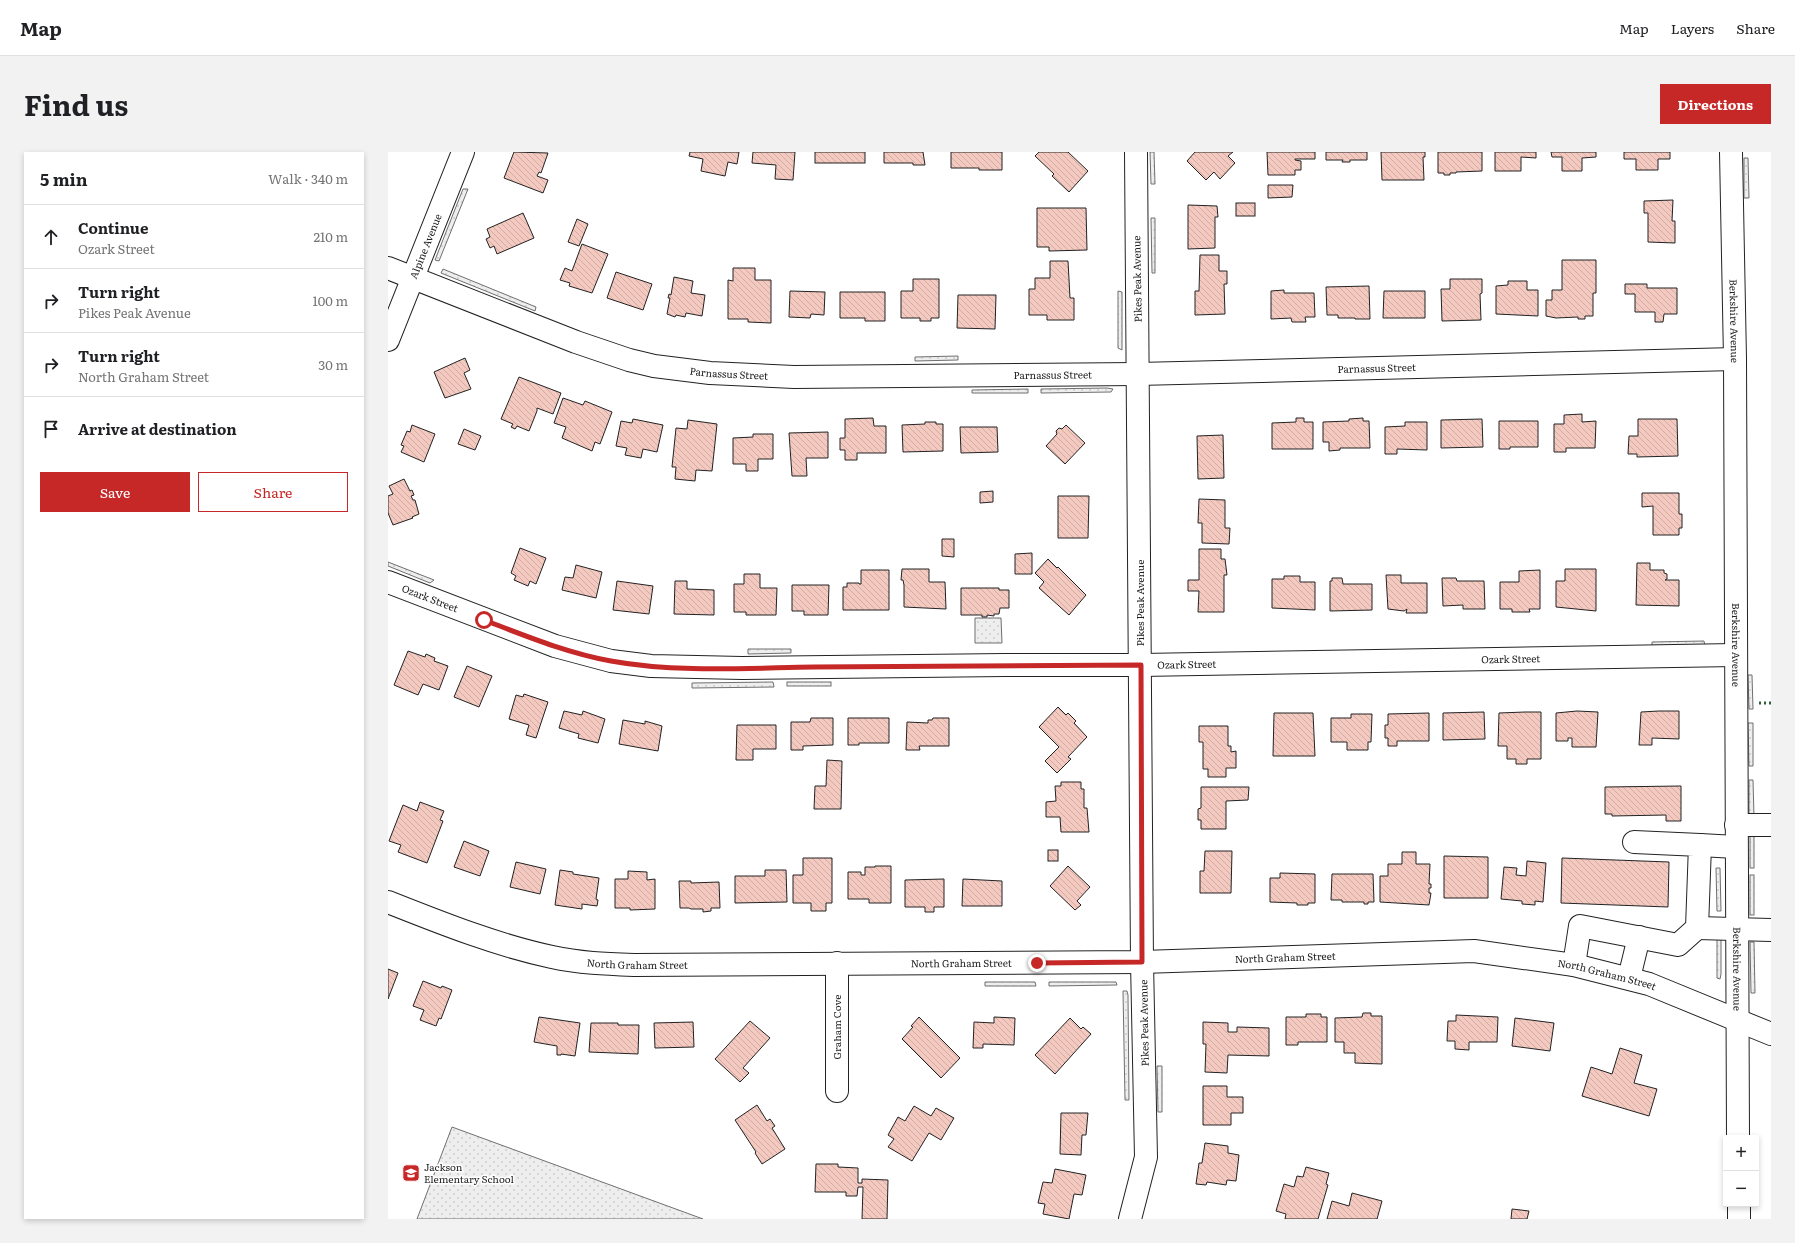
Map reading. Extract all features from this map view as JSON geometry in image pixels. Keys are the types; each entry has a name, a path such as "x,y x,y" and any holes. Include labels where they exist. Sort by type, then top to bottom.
{"street":[{"name":"Alpine Avenue","path":"388,340 463,152"},
{"name":"Pikes Peak Avenue","path":"1130,1219 1146,1157 1142,962 1136,152"},
{"name":"Berkshire Avenue","path":"1730,152 1735,360 1738,1135"},
{"name":"Parnassus Street","path":"388,268 576,342 629,360 654,366 740,376 794,378 1138,374 1735,360"},
{"name":"Ozark Street","path":"388,582 555,646 582,654 633,664 678,667 742,668 1141,665 1736,655"},
{"path":"1736,825 1771,825"},
{"path":"1634,842 1736,847"},
{"path":"1697,928 1700,845"},
{"name":"North Graham Street","path":"388,902 428,918 514,948 593,964 1142,962 1474,951 1574,965 1629,978 1649,984 1771,1034"},
{"path":"1574,965 1580,926 1678,945 1697,928 1771,930"},
{"path":"1629,978 1638,937"},
{"name":"Graham Cove","path":"837,963 837,1091"},
{"path":"1739,1207 1739,1219"}],"shaded area":[{"path":"1150,152 1154,152 1155,184 1151,184"},
{"path":"1744,158 1748,158 1749,198 1744,198"},
{"path":"463,189 468,189 439,261 435,260"},
{"path":"1151,218 1155,218 1155,273 1152,273"},
{"path":"443,269 536,307 535,311 441,273"},
{"path":"1118,291 1122,292 1122,350 1118,348"},
{"path":"958,356 958,360 915,361 915,357"},
{"path":"1028,389 1028,393 972,393 972,390"},
{"path":"1041,389 1113,389 1111,392 1041,393"},
{"path":"388,562 434,580 430,583 388,566"},
{"path":"975,618 1001,618 1002,643 975,643"},
{"path":"1704,641 1705,646 1652,647 1652,642"},
{"path":"748,649 791,649 791,653 748,654"},
{"path":"1748,675 1752,675 1753,709 1749,709"},
{"path":"773,682 774,687 692,688 692,683"},
{"path":"787,682 831,682 831,686 787,686"},
{"path":"1748,723 1753,723 1753,766 1749,766"},
{"path":"1749,780 1753,780 1754,817 1749,817"},
{"path":"1750,831 1754,831 1754,868 1750,868"},
{"path":"1716,868 1720,868 1721,911 1717,911"},
{"path":"1750,875 1754,875 1754,915 1750,915"},
{"path":"1721,938 1720,979 1717,978 1717,939"},
{"path":"1750,942 1754,942 1755,993 1751,993"},
{"path":"985,982 1035,982 1036,986 985,986"},
{"path":"1049,982 1116,982 1117,985 1049,986"},
{"path":"1123,991 1127,991 1128,995 1129,1100 1125,1100"},
{"path":"1157,1066 1162,1066 1162,1112 1158,1112"},
{"path":"452,1127 703,1219 417,1219"}],"building":[{"path":"514,152 548,153 541,173 539,172 537,176 548,180 543,193 504,178"},
{"path":"690,152 739,152 737,164 728,162 725,176 701,171 703,159 689,156"},
{"path":"753,152 795,152 793,180 775,179 776,165 752,163"},
{"path":"815,152 865,152 865,163 815,163"},
{"path":"884,152 923,152 925,165 913,165 913,163 884,163"},
{"path":"951,152 1002,152 1002,170 951,168"},
{"path":"1039,152 1068,152 1088,171 1069,192 1052,176 1054,174 1035,156"},
{"path":"1195,152 1233,152 1228,156 1235,163 1220,179 1214,172 1206,180 1187,161"},
{"path":"1267,152 1315,152 1315,159 1295,159 1301,161 1301,170 1295,170 1295,175 1268,175"},
{"path":"1326,152 1367,152 1367,160 1350,160 1350,162 1342,162 1343,160 1326,160"},
{"path":"1381,152 1425,152 1425,157 1423,157 1424,180 1382,180"},
{"path":"1438,152 1482,152 1482,171 1456,172 1450,173 1450,175 1438,173"},
{"path":"1495,152 1536,152 1536,158 1521,157 1521,171 1495,171"},
{"path":"1551,152 1596,152 1596,157 1582,158 1582,171 1562,171 1562,157 1552,157"},
{"path":"1624,152 1670,152 1670,159 1658,159 1658,170 1636,170 1636,159 1624,159"},
{"path":"1268,185 1293,185 1292,197 1268,198"},
{"path":"1673,200 1672,221 1675,221 1675,243 1648,242 1648,213 1644,213 1644,201"},
{"path":"1236,203 1255,203 1255,216 1236,216"},
{"path":"1188,205 1217,206 1218,217 1215,217 1215,248 1188,249"},
{"path":"1037,208 1086,208 1087,250 1049,251 1049,247 1037,247"},
{"path":"523,213 534,238 497,254 494,246 490,248 486,239 490,237 487,229"},
{"path":"577,219 588,224 579,246 568,242"},
{"path":"582,244 608,254 592,293 569,286 570,283 560,280 565,268 572,271"},
{"path":"1200,255 1219,255 1219,271 1227,271 1227,284 1224,284 1225,314 1195,315 1195,291 1199,291"},
{"path":"1562,260 1596,260 1596,293 1593,293 1593,316 1585,316 1585,319 1578,319 1578,317 1556,318 1546,316 1546,300 1552,300 1552,290 1562,290"},
{"path":"1050,261 1068,261 1070,298 1074,298 1074,320 1047,320 1047,315 1029,315 1029,289 1035,289 1035,278 1050,278"},
{"path":"733,268 755,268 755,280 771,280 771,323 748,322 748,319 728,319 728,280 733,281"},
{"path":"616,272 652,284 643,310 607,298"},
{"path":"674,277 693,281 691,293 705,295 702,316 686,313 685,317 676,315 675,317 667,314 670,298 668,298 669,294 671,295"},
{"path":"913,279 939,279 939,318 931,318 931,321 920,321 920,318 901,318 901,291 913,291"},
{"path":"1450,279 1482,279 1482,293 1480,294 1481,320 1442,321 1441,289 1450,289"},
{"path":"1508,281 1527,281 1527,290 1538,290 1538,316 1496,314 1496,286 1508,285"},
{"path":"1625,284 1647,284 1647,288 1677,288 1677,314 1664,314 1663,322 1655,322 1655,312 1635,312 1635,294 1625,294"},
{"path":"1369,286 1370,319 1338,318 1338,315 1327,315 1326,287"},
{"path":"1284,290 1284,293 1314,293 1315,317 1305,317 1306,322 1292,322 1291,318 1271,319 1271,291"},
{"path":"790,291 825,292 824,315 811,314 810,318 789,317"},
{"path":"1384,291 1425,291 1425,318 1383,318"},
{"path":"840,292 885,292 885,321 865,321 865,318 840,318"},
{"path":"958,295 996,295 995,329 957,328"},
{"path":"465,358 470,370 464,373 471,389 445,398 434,372"},
{"path":"519,377 561,393 553,414 537,408 529,431 517,426 515,429 511,427 513,424 501,419"},
{"path":"563,398 583,405 585,401 612,412 600,444 595,442 592,451 562,438 566,427 554,423"},
{"path":"1582,414 1582,422 1596,421 1595,448 1566,448 1566,452 1554,452 1554,424 1564,424 1564,415"},
{"path":"873,418 874,426 886,426 886,453 857,453 857,460 845,460 845,450 840,450 840,438 845,438 845,419"},
{"path":"1296,418 1304,418 1304,422 1313,422 1313,449 1272,449 1272,423 1296,422"},
{"path":"1363,418 1363,421 1369,421 1370,448 1340,448 1340,450 1329,451 1329,442 1323,442 1323,422 1349,421 1349,419"},
{"path":"633,419 663,425 657,452 643,449 641,458 625,455 627,448 616,446 621,421 632,423"},
{"path":"1482,419 1483,447 1441,448 1441,420"},
{"path":"1638,419 1677,419 1678,456 1637,457 1637,454 1628,454 1629,436 1638,436"},
{"path":"688,420 717,424 712,471 696,470 695,481 675,479 676,467 672,467 676,428 687,429"},
{"path":"1499,421 1538,421 1538,447 1510,447 1510,449 1499,449"},
{"path":"925,422 936,422 936,424 943,424 943,451 903,452 902,425 925,424"},
{"path":"1405,422 1427,422 1427,450 1397,449 1397,454 1385,454 1385,427 1405,426"},
{"path":"412,425 435,434 424,462 401,452 404,446 401,445 407,431 410,432"},
{"path":"1066,425 1085,443 1065,464 1046,446 1057,434 1056,431 1059,428 1062,429"},
{"path":"960,427 997,427 998,452 961,453"},
{"path":"464,429 481,436 475,450 458,444"},
{"path":"828,432 828,458 806,458 807,476 792,476 789,433"},
{"path":"753,434 773,434 773,459 758,459 758,471 746,471 746,464 733,464 733,438 753,437"},
{"path":"1223,435 1224,478 1198,479 1197,436"},
{"path":"404,479 410,491 412,490 414,495 411,496 413,500 415,500 419,514 412,517 413,518 393,525 388,513 388,496 393,494 389,486"},
{"path":"993,491 993,502 980,503 980,492"},
{"path":"1642,493 1679,493 1679,514 1682,514 1682,528 1679,528 1679,535 1653,535 1653,506 1642,507"},
{"path":"1058,496 1089,496 1088,538 1058,538"},
{"path":"1199,499 1225,500 1225,528 1230,528 1229,544 1202,543 1202,523 1198,523"},
{"path":"942,539 954,539 954,557 942,556"},
{"path":"520,548 546,558 536,584 530,581 528,586 514,580 516,576 511,573"},
{"path":"1199,549 1221,549 1221,559 1225,559 1227,575 1224,575 1224,612 1198,612 1199,591 1188,591 1188,580 1199,580"},
{"path":"1032,553 1032,574 1015,574 1015,554"},
{"path":"1048,559 1086,595 1069,615 1039,588 1044,582 1035,573"},
{"path":"1637,563 1650,563 1650,570 1664,570 1664,573 1667,574 1667,579 1665,580 1679,580 1679,606 1636,605"},
{"path":"576,565 602,572 596,598 562,590 565,577 573,578"},
{"path":"902,569 929,569 929,582 945,582 946,609 904,607 904,585 903,580 901,580"},
{"path":"1565,569 1596,569 1596,611 1556,607 1556,581 1565,581"},
{"path":"861,570 889,570 889,610 843,610 843,587 847,587 847,583 861,584"},
{"path":"1540,570 1540,609 1529,609 1530,612 1512,612 1512,609 1500,609 1500,582 1519,582 1519,571"},
{"path":"744,574 760,574 760,588 777,588 776,615 746,615 746,612 734,612 734,584 744,584"},
{"path":"1386,575 1401,575 1401,583 1427,583 1427,613 1406,613 1407,609 1404,611 1388,609"},
{"path":"1284,576 1300,576 1300,582 1315,582 1315,610 1272,608 1272,579 1284,579"},
{"path":"1332,578 1342,578 1343,584 1372,584 1372,610 1330,611 1330,581 1332,581"},
{"path":"1442,578 1456,578 1457,581 1484,581 1485,609 1463,609 1463,605 1443,606"},
{"path":"617,581 653,586 649,614 613,610"},
{"path":"675,581 687,581 687,589 714,590 714,615 674,614"},
{"path":"792,585 829,585 828,615 804,615 804,611 792,611"},
{"path":"961,588 999,588 999,590 1009,590 1009,608 1000,608 999,614 994,614 994,616 987,615 987,617 982,617 982,615 961,615"},
{"path":"408,651 425,657 426,654 435,658 434,661 448,666 439,690 423,684 418,695 394,685"},
{"path":"467,666 492,676 479,707 454,697"},
{"path":"524,694 548,702 536,738 526,735 529,725 509,719 516,695 523,697"},
{"path":"1058,707 1066,715 1068,713 1076,721 1074,723 1087,737 1068,757 1071,759 1057,773 1045,761 1059,747 1039,727"},
{"path":"564,711 582,715 583,711 605,719 598,743 578,738 579,734 559,728"},
{"path":"1577,711 1598,712 1596,747 1572,747 1572,738 1568,738 1568,741 1556,741 1556,713"},
{"path":"1679,711 1679,739 1652,738 1652,745 1639,745 1641,712"},
{"path":"1484,712 1485,739 1443,740 1443,713"},
{"path":"1541,712 1541,759 1527,759 1527,764 1516,764 1516,759 1507,759 1507,746 1498,746 1499,713"},
{"path":"1274,713 1313,713 1315,756 1273,756"},
{"path":"1429,713 1429,741 1397,741 1397,746 1388,746 1388,738 1385,738 1385,725 1388,725 1388,714"},
{"path":"1351,714 1372,714 1371,742 1368,742 1368,750 1347,750 1347,742 1331,742 1331,718 1351,718"},
{"path":"811,718 833,718 833,745 803,746 803,750 791,750 791,722 810,722"},
{"path":"848,718 889,718 889,743 859,743 859,745 848,745"},
{"path":"933,718 949,718 949,746 919,746 920,750 906,750 907,722 928,723 928,720 932,720"},
{"path":"623,720 645,724 645,721 662,726 658,751 619,744"},
{"path":"737,725 776,725 776,749 753,749 753,760 736,760"},
{"path":"1199,726 1228,726 1228,746 1231,746 1231,752 1236,751 1236,768 1226,768 1226,777 1208,777 1208,769 1203,769 1203,742 1199,742"},
{"path":"827,760 842,761 841,809 814,809 815,786 826,786"},
{"path":"1061,782 1081,782 1081,789 1084,789 1084,808 1087,808 1089,832 1061,832 1060,817 1046,817 1046,802 1056,801 1055,786 1061,786"},
{"path":"1681,786 1681,821 1666,821 1666,815 1612,816 1612,814 1605,814 1605,787"},
{"path":"1201,787 1249,787 1248,800 1226,801 1226,829 1201,829 1201,820 1198,820 1198,809 1201,808"},
{"path":"420,802 444,811 440,820 443,821 427,863 398,852 401,845 389,841 403,805 417,811"},
{"path":"464,841 489,851 480,876 454,867"},
{"path":"1048,850 1058,850 1058,861 1048,861"},
{"path":"1205,851 1232,851 1231,893 1200,893 1200,871 1204,871"},
{"path":"1402,852 1416,852 1416,864 1430,864 1429,884 1431,884 1431,888 1429,888 1429,893 1431,893 1429,905 1380,902 1380,876 1388,876 1388,864 1402,864"},
{"path":"1444,856 1488,857 1488,898 1444,898"},
{"path":"803,858 832,858 832,903 826,903 826,911 811,911 811,903 793,903 793,875 803,875"},
{"path":"1562,858 1669,862 1668,907 1561,903"},
{"path":"1527,861 1546,863 1543,902 1535,901 1535,905 1522,904 1522,901 1501,899 1504,867 1517,868 1516,875 1526,876"},
{"path":"516,862 546,869 540,894 510,887"},
{"path":"891,866 891,903 869,903 869,899 848,899 848,872 861,872 861,875 865,875 865,867"},
{"path":"1068,866 1090,887 1077,901 1081,905 1075,910 1050,886"},
{"path":"560,870 573,872 573,874 599,878 596,899 598,900 597,906 582,904 582,909 555,905"},
{"path":"765,870 786,870 787,902 735,903 735,876 765,876"},
{"path":"628,871 647,872 647,880 655,879 655,909 630,910 630,908 615,908 615,879 628,879"},
{"path":"1280,873 1315,874 1315,903 1308,903 1308,905 1297,905 1297,903 1270,902 1270,878 1280,878"},
{"path":"1332,874 1373,874 1374,902 1364,904 1364,902 1342,902 1342,900 1331,900"},
{"path":"944,879 944,907 934,907 934,912 925,912 925,907 905,907 905,880"},
{"path":"963,879 1002,881 1002,906 962,906"},
{"path":"679,881 691,881 691,883 719,882 720,908 711,908 711,911 703,912 703,909 680,908"},
{"path":"388,969 398,973 388,999"},
{"path":"423,981 441,988 442,986 452,990 441,1019 439,1018 436,1026 420,1020 424,1010 413,1006"},
{"path":"1363,1013 1371,1013 1371,1016 1382,1016 1382,1064 1355,1063 1355,1053 1344,1053 1344,1042 1335,1042 1335,1018 1362,1017"},
{"path":"1306,1014 1321,1014 1321,1017 1327,1017 1327,1042 1298,1042 1298,1045 1286,1045 1286,1017 1306,1017"},
{"path":"1456,1015 1498,1017 1497,1042 1469,1042 1469,1050 1455,1049 1455,1041 1447,1041 1448,1021 1456,1021"},
{"path":"539,1017 580,1023 575,1056 561,1054 557,1055 557,1046 534,1042"},
{"path":"919,1017 960,1058 941,1078 902,1039 913,1027 911,1026"},
{"path":"994,1017 1015,1018 1014,1045 983,1044 983,1048 973,1048 974,1022 994,1023"},
{"path":"1070,1018 1081,1029 1083,1027 1091,1034 1055,1074 1035,1055"},
{"path":"1515,1018 1554,1023 1550,1051 1512,1046"},
{"path":"750,1021 770,1038 743,1068 749,1073 740,1082 715,1059"},
{"path":"693,1022 694,1047 655,1048 654,1023"},
{"path":"1203,1022 1228,1023 1228,1032 1237,1032 1237,1027 1269,1028 1269,1056 1228,1055 1227,1073 1205,1072 1206,1044 1203,1044"},
{"path":"591,1023 639,1025 638,1054 589,1052"},
{"path":"1620,1048 1642,1055 1634,1083 1657,1089 1649,1116 1582,1096 1591,1067 1612,1074"},
{"path":"1203,1086 1227,1086 1227,1097 1243,1097 1243,1113 1231,1113 1231,1125 1203,1125"},
{"path":"757,1105 767,1121 770,1119 775,1126 772,1128 785,1149 762,1164 735,1120"},
{"path":"914,1106 931,1116 936,1108 954,1118 941,1140 929,1133 912,1161 888,1147 894,1139 888,1135 898,1117 905,1121"},
{"path":"1061,1113 1088,1113 1086,1135 1082,1135 1081,1155 1060,1154"},
{"path":"1205,1143 1228,1146 1228,1153 1239,1155 1236,1181 1227,1180 1226,1185 1207,1182 1206,1185 1196,1184 1199,1163 1202,1163"},
{"path":"816,1164 838,1164 838,1167 858,1168 858,1183 862,1183 862,1179 888,1180 887,1219 862,1219 863,1187 858,1187 857,1196 846,1196 846,1192 815,1192"},
{"path":"1306,1167 1329,1173 1326,1184 1328,1185 1318,1219 1285,1219 1286,1214 1276,1211 1284,1184 1294,1187 1297,1176 1303,1177"},
{"path":"1055,1169 1086,1175 1082,1195 1074,1194 1069,1219 1043,1214 1045,1204 1038,1203 1043,1182 1052,1183"},
{"path":"1352,1193 1382,1201 1377,1219 1327,1219 1332,1201 1349,1206"},
{"path":"1512,1209 1529,1211 1527,1219 1511,1219"}],"hedge":[{"path":"1759,703 1771,703"}],"place":[{"name":"Jackson Elementary School","path":"411,1173"}],"route":[{"path":"484,620 529,637 582,654 611,661 651,666 742,668 1141,665 1142,962 1037,963"}]}
